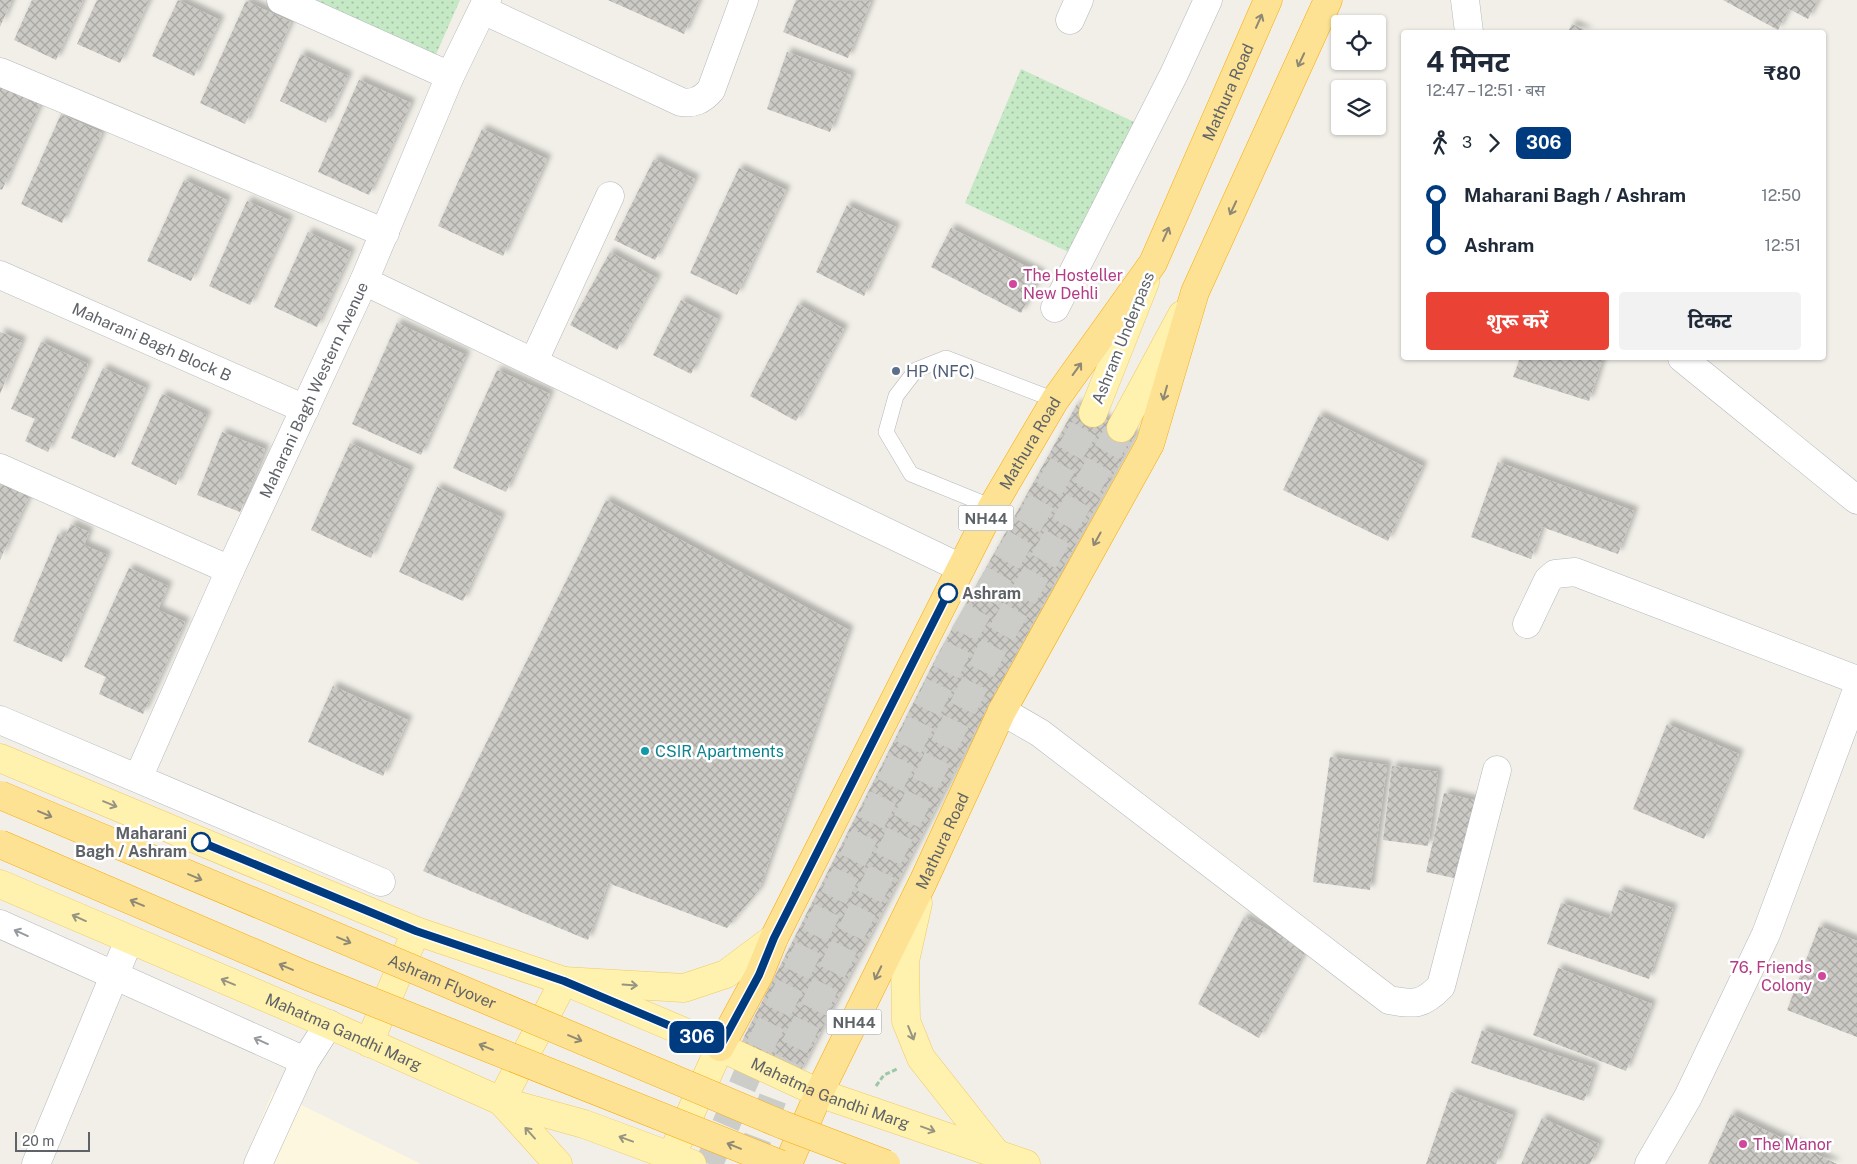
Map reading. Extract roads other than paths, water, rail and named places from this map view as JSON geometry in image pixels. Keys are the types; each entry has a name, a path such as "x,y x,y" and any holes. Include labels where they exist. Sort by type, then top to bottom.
{"highway":[{"name":"Mathura Road","path":"720,1047 759,975 774,938 992,507 1055,400 1153,262 1268,0"},
{"name":"Mathura Road","path":"788,1164 819,1093 923,882 1002,711 1150,444 1194,292 1328,0"},
{"name":"Ashram Flyover","path":"0,795 783,1125 886,1164"},
{"path":"0,844 305,975 780,1164"}],"main road":[{"name":"Ashram Underpass","path":"1093,413 1153,262"},
{"name":"Ashram Underpass","path":"1121,428 1194,292"},
{"name":"Mahatma Gandhi Marg","path":"0,758 416,931 564,981 720,1047 819,1093 992,1159 1026,1164"},
{"path":"923,882 905,961 906,1021 921,1058 992,1159"},
{"name":"Mahatma Gandhi Marg","path":"0,884 329,1024 501,1101 584,1124 677,1161"},
{"path":"369,1043 416,931"},
{"path":"558,1164 501,1101 564,981 684,988 726,974 774,938"},
{"name":"Mathura Road","path":"677,1161 720,1047"}],"street":[{"path":"281,0 450,76"},
{"path":"485,5 681,102 694,102 703,98 711,90 744,0"},
{"path":"1055,308 1174,74 1208,0"},
{"path":"1465,0 1468,30"},
{"name":"Maharani Bagh Western Avenue","path":"138,778 230,570 364,281 450,76 485,5"},
{"path":"0,72 385,232"},
{"path":"534,361 610,196"},
{"name":"Maharani Bagh Block B","path":"0,275 305,409"},
{"path":"364,281 534,361 960,568"},
{"path":"1684,360 1857,500"},
{"path":"0,468 230,570"},
{"path":"1527,624 1548,580 1554,574 1575,572 1857,680"},
{"path":"1649,1164 1688,1097 1766,934 1857,690"},
{"path":"1002,711 1040,734 1389,1000 1409,1004 1428,999 1441,986 1497,770"},
{"path":"0,720 381,882"},
{"path":"0,924 114,973 305,1061"},
{"path":"40,1162 114,973 129,940"},
{"path":"258,1164 305,1061 329,1024"}],"lane":[{"path":"992,507 911,474 886,432 896,396 916,370 946,358 1055,400"}],"tunnel":[{"path":"709,1164 757,1052 965,633 1093,413"},
{"path":"748,1164 785,1066 990,653 1121,428"}],"place":[{"name":"The Hosteller New Dehli","path":"1013,284"},
{"name":"HP (NFC)","path":"896,371"},
{"name":"Ashram","path":"948,593"},
{"name":"CSIR Apartments","path":"645,751"},
{"name":"Maharani Bagh / Ashram","path":"201,842"},
{"name":"76, Friends Colony","path":"1822,976"},
{"name":"The Manor","path":"1743,1144"}]}
